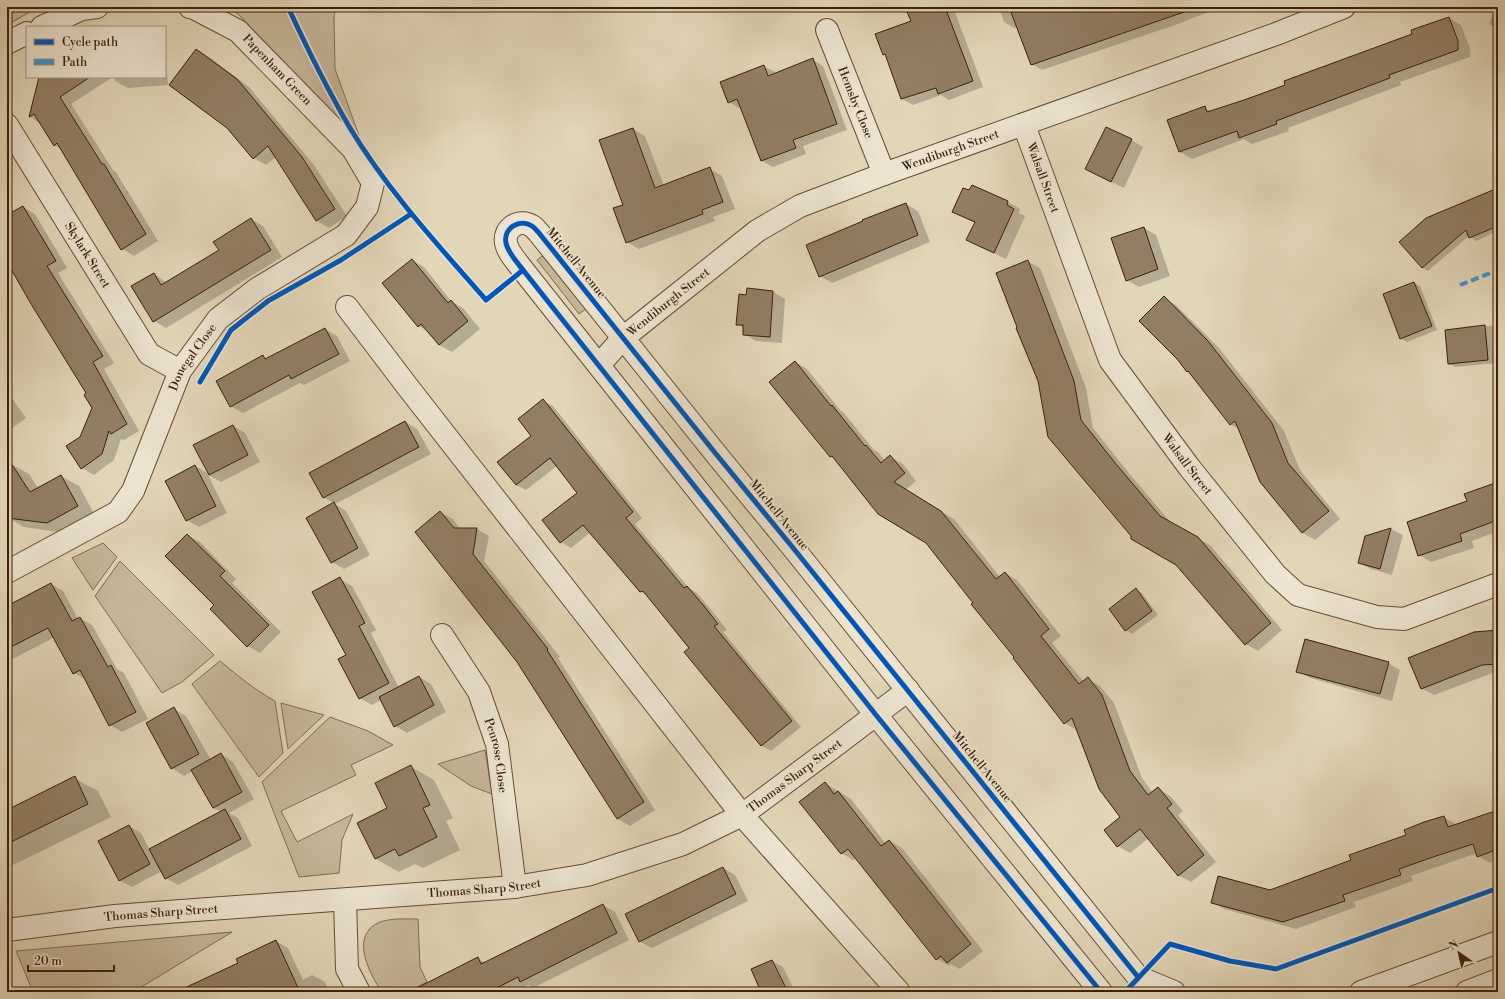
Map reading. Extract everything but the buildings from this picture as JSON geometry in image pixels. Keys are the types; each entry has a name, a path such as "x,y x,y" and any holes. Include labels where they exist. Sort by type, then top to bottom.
{"street":[{"path":"44,26 82,9 98,7"},
{"name":"Papenham Green","path":"190,7 238,31 353,149"},
{"name":"Wendiburgh Street","path":"599,365 623,338 757,231 800,206 884,174 1276,34 1344,7"},
{"name":"Hemsby Close","path":"827,30 884,174"},
{"path":"7,42 26,34"},
{"name":"Skylark Street","path":"7,125 149,354 180,371"},
{"name":"Walsall Street","path":"1024,125 1110,360 1189,467 1275,574 1298,595 1377,617 1404,619 1498,584"},
{"name":"Donegal Close","path":"7,572 118,512 133,491 180,371 218,319 257,289 346,235 367,207 373,183 353,149"},
{"name":"Mitchell Avenue","path":"1101,992 876,715 507,248 506,235 509,229 521,223 533,226 1138,977 1174,992"},
{"path":"347,307 420,404 742,815 899,992"},
{"name":"Penrose Close","path":"442,635 478,692 497,744 515,887"},
{"name":"Thomas Sharp Street","path":"7,930 115,916 515,887 587,874 676,846 742,815 908,690"},
{"path":"345,900 347,969 359,992"},
{"path":"1361,992 1498,942"},
{"path":"1467,992 1498,980"}],"shaded area":[{"path":"7,7 39,7 7,25"},
{"path":"226,7 336,7 334,16 335,69 362,144 237,13"},
{"path":"546,253 590,306 579,314 537,260"},
{"path":"103,543 117,557 93,590 72,558"},
{"path":"120,561 214,655 182,682 162,693 95,596"},
{"path":"220,661 275,701 283,753 259,777 192,684"},
{"path":"281,703 324,715 288,749"},
{"path":"330,717 368,731 393,745 351,765 356,775 281,811 297,842 353,814 342,840 339,873 299,877 262,782"},
{"path":"485,750 492,794 471,786 438,764"},
{"path":"394,919 418,919 420,967 427,982 407,992 382,992 367,965 364,955 365,936 371,928 380,922"},
{"path":"232,932 133,992 33,992 16,951"}],"marked path":[{"path":"1460,285 1498,270"}],"cycle path":[{"path":"288,7 333,98 365,151 414,217 486,300 523,270"},
{"path":"200,382 231,330 268,301 341,260 411,214"},
{"path":"1101,992 876,715 516,261 506,243 507,233 513,226 522,223 527,224 539,233 1138,977"},
{"path":"1125,992 1170,944 1230,961 1276,969 1498,888"}]}
